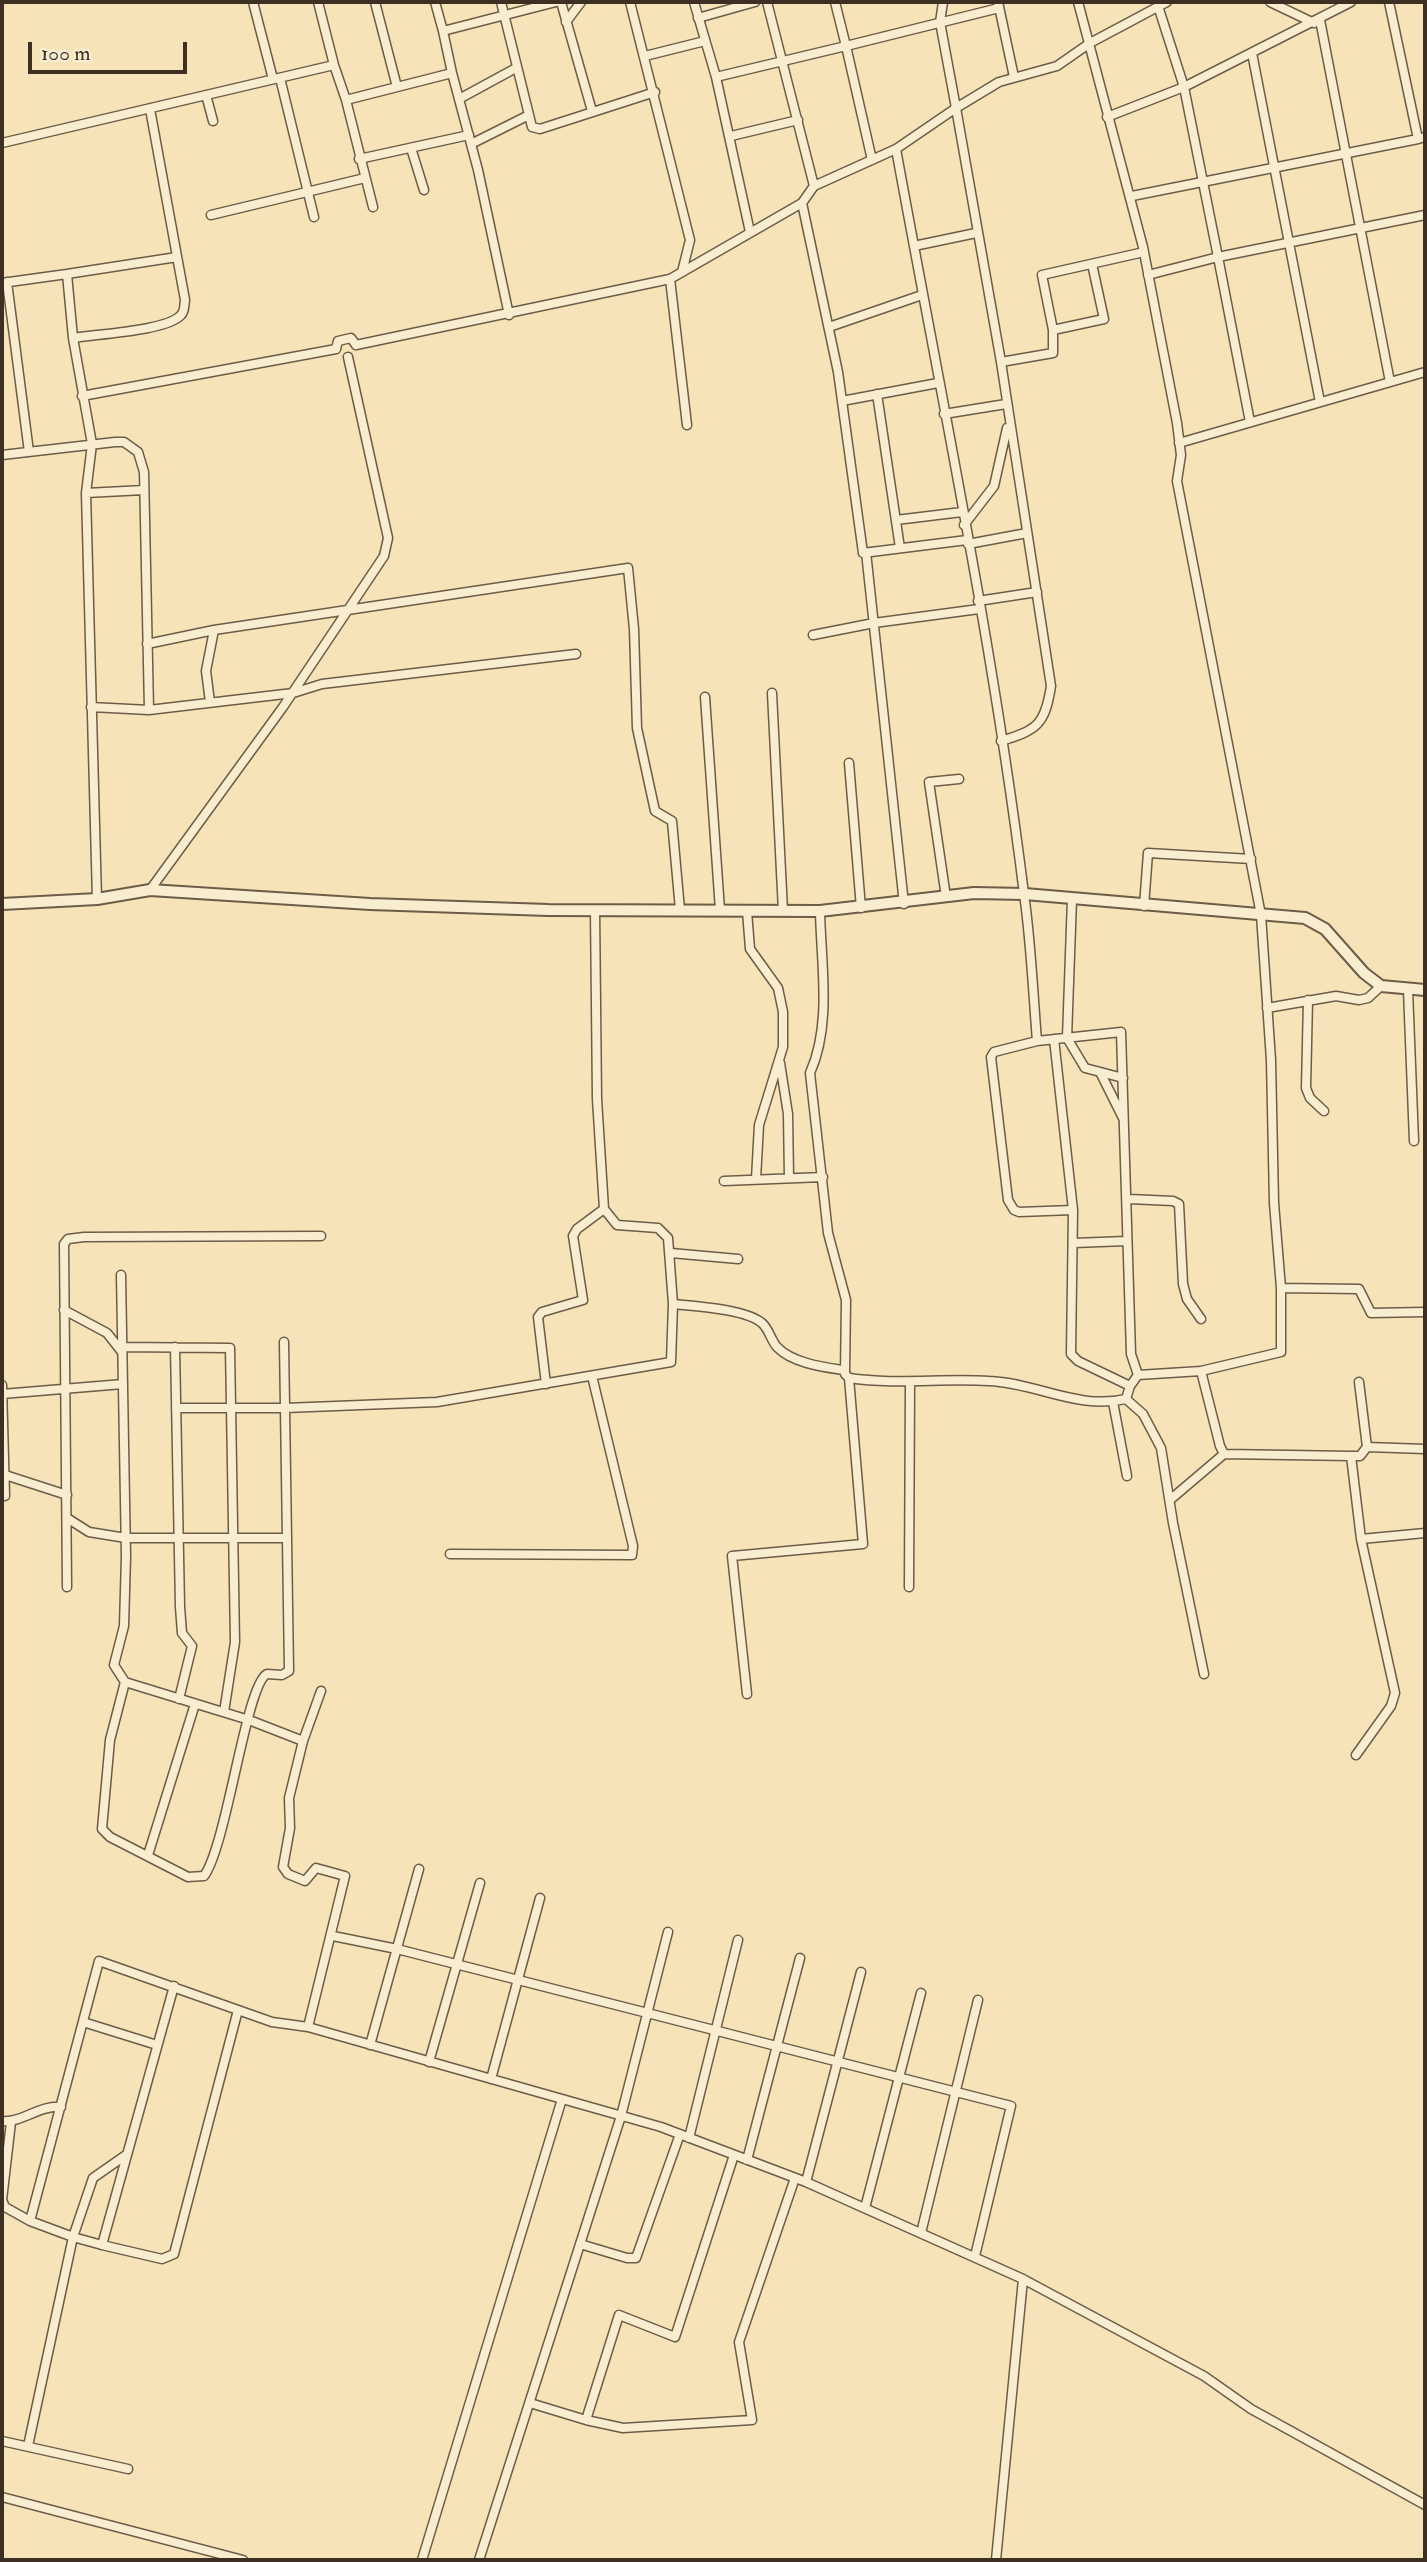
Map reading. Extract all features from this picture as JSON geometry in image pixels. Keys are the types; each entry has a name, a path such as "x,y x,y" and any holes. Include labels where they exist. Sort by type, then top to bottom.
{"street":[{"path":"253,2 314,217"},
{"path":"318,2 373,207"},
{"path":"375,2 397,87"},
{"path":"435,2 470,140 509,315"},
{"path":"501,2 527,116 532,127 540,129 655,92"},
{"path":"443,31 558,2 592,111"},
{"path":"566,22 581,2"},
{"path":"631,2 690,240 682,272"},
{"path":"694,2 731,136 750,232"},
{"path":"698,18 755,2"},
{"path":"767,2 814,186"},
{"path":"835,2 872,160"},
{"path":"943,2 940,22 1001,362 1051,686 1038,725 1001,741"},
{"path":"1078,2 1107,117 1132,196 1144,252 1179,443 1177,481 1261,915 1274,1203 1281,1288 1281,1352 1201,1371 1138,1376 1130,1386 1126,1399"},
{"path":"356,345 509,315 670,279 802,203 814,186 896,149 956,108 1014,77 1048,71 1090,43 1167,2"},
{"path":"1270,2 1317,21"},
{"path":"1107,117 1184,86 1351,2"},
{"path":"1132,196 1422,138 1389,2"},
{"path":"716,77 846,46 998,5 1014,77"},
{"path":"1158,6 1184,86 1250,422"},
{"path":"1317,21 1347,152 1390,382"},
{"path":"645,56 705,41"},
{"path":"1252,53 1320,402"},
{"path":"2,143 334,65"},
{"path":"459,99 516,68"},
{"path":"346,100 452,73"},
{"path":"206,95 213,121"},
{"path":"73,338 164,324 179,318 184,312 185,300 150,108"},
{"path":"359,159 470,140 527,116"},
{"path":"731,136 798,120"},
{"path":"411,148 424,190"},
{"path":"896,149 1001,741 1025,894 1037,1041"},
{"path":"211,215 365,178"},
{"path":"802,203 842,401 863,553 1027,533"},
{"path":"1148,275 1218,257 1425,215"},
{"path":"914,246 976,233"},
{"path":"1001,362 1053,353 1053,330 1042,275 1144,252"},
{"path":"29,452 5,283 177,257"},
{"path":"1053,330 1104,318 1093,264"},
{"path":"67,274 73,338 92,444 86,493 97,899"},
{"path":"670,279 687,425"},
{"path":"828,327 922,295"},
{"path":"344,338 351,338 356,345 355,353 348,357 340,355 336,349 338,341 344,338"},
{"path":"82,396 336,349"},
{"path":"150,890 293,693 384,556 388,538 348,357"},
{"path":"1179,443 1425,372"},
{"path":"842,401 938,383"},
{"path":"877,394 900,548"},
{"path":"944,414 1006,404"},
{"path":"964,525 994,486 1009,420"},
{"path":"2,455 124,442 132,446 142,460 149,710"},
{"path":"86,493 144,490"},
{"path":"896,520 962,512"},
{"path":"866,552 904,904"},
{"path":"147,644 214,630 628,568 634,629 637,728 655,811 672,821 680,910"},
{"path":"813,635 1037,592"},
{"path":"210,702 206,671 214,630"},
{"path":"91,707 149,710 293,693 322,684 576,654"},
{"path":"772,693 783,911"},
{"path":"705,697 720,910"},
{"path":"849,762 861,908"},
{"path":"946,897 929,782 959,779"},
{"path":"1144,906 1148,853 1251,859"},
{"path":"2,904 97,899 150,890 370,904 595,910 820,911 904,904 974,893 1025,894 1305,918 1325,929 1364,973 1381,986 1425,990"},
{"path":"1072,899 1067,1038 1085,1068 1123,1078"},
{"path":"176,1408 285,1408 437,1402 671,1362 671,1254 664,1232 658,1228 618,1225 604,1209 597,1099 595,910"},
{"path":"747,911 750,949 773,977 782,1000 780,1060 759,1125 756,1180"},
{"path":"747,1694 732,1556 863,1544 846,1374 846,1300 840,1268 828,1233 810,1073 818,1055 823,1025 820,911"},
{"path":"1267,1008 1336,996 1359,1000 1374,993 1381,986"},
{"path":"1408,990 1414,1141"},
{"path":"1308,1000 1306,1088 1310,1098 1324,1111"},
{"path":"1073,1210 1019,1212 1014,1210 1008,1200 991,1058 994,1052 1037,1041 1121,1032 1129,1199 1126,1241 1131,1273 1131,1354 1138,1376"},
{"path":"1054,1039 1073,1210 1072,1356 1130,1386"},
{"path":"780,1060 788,1114 789,1178"},
{"path":"1101,1073 1124,1120"},
{"path":"724,1181 823,1177"},
{"path":"1129,1199 1173,1201 1179,1204 1183,1284 1187,1299 1201,1320"},
{"path":"547,1384 538,1317 542,1312 583,1300 573,1236 577,1229 604,1209"},
{"path":"67,1587 67,1388 62,1254 68,1239 321,1236"},
{"path":"1074,1243 1126,1241"},
{"path":"671,1254 738,1259"},
{"path":"121,1275 126,1538 124,1626 114,1665 125,1682 249,1720 303,1741"},
{"path":"1281,1288 1359,1289 1371,1312 1425,1312"},
{"path":"673,1304 709,1308 763,1323 778,1349 811,1365 846,1374 909,1382 989,1381 1024,1385 1052,1396 1082,1401 1113,1402 1126,1399"},
{"path":"64,1310 107,1333 122,1349 230,1348 235,1642 224,1712"},
{"path":"125,1682 110,1740 102,1829 110,1837 188,1877 204,1877 218,1840 262,1677 286,1674 289,1671 284,1342"},
{"path":"175,1347 182,1633 192,1646 179,1699"},
{"path":"1201,1371 1224,1454"},
{"path":"450,1554 632,1555 633,1546 592,1376"},
{"path":"909,1382 909,1587"},
{"path":"1171,1499 1224,1454 1360,1456 1367,1447 1359,1382"},
{"path":"2,1394 123,1384"},
{"path":"2,1385 5,1496"},
{"path":"1126,1399 1143,1414 1161,1448 1171,1499 1172,1523 1204,1674"},
{"path":"1113,1402 1127,1476"},
{"path":"1367,1447 1425,1449"},
{"path":"1351,1456 1362,1539 1395,1693 1391,1706 1356,1755"},
{"path":"4,1476 67,1495"},
{"path":"67,1518 89,1532 126,1538 286,1538"},
{"path":"1362,1539 1425,1533"},
{"path":"308,2027 333,1936 345,1875 316,1868 305,1881 288,1874 283,1867 290,1828 289,1798 303,1741 321,1691"},
{"path":"148,1855 195,1703"},
{"path":"370,2045 419,1869"},
{"path":"429,2062 480,1883"},
{"path":"491,2079 540,1898"},
{"path":"479,2560 621,2116 668,1932"},
{"path":"333,1936 457,1964 1011,2106 975,2256"},
{"path":"580,2244 627,2258 636,2258 684,2136 716,2030 738,1940"},
{"path":"747,2160 800,1958"},
{"path":"30,2221 99,1961 272,2022 308,2027 621,2116 684,2136 806,2182 1023,2279 1204,2376 1251,2409 1425,2505"},
{"path":"806,2182 861,1972"},
{"path":"102,2245 174,1986"},
{"path":"864,2208 921,1993"},
{"path":"921,2233 978,2000"},
{"path":"61,2106 46,2106 6,2122 2,2200 5,2207 30,2221 73,2237 162,2259 174,2254 238,2010"},
{"path":"83,2022 157,2045"},
{"path":"422,2560 562,2099"},
{"path":"28,2446 73,2237 93,2178 126,2155"},
{"path":"586,2420 619,2315 676,2337 734,2155"},
{"path":"530,2403 623,2428 752,2420 739,2342 795,2178"},
{"path":"996,2560 1023,2279"},
{"path":"2,2441 128,2469"},
{"path":"2,2497 243,2560"}]}
